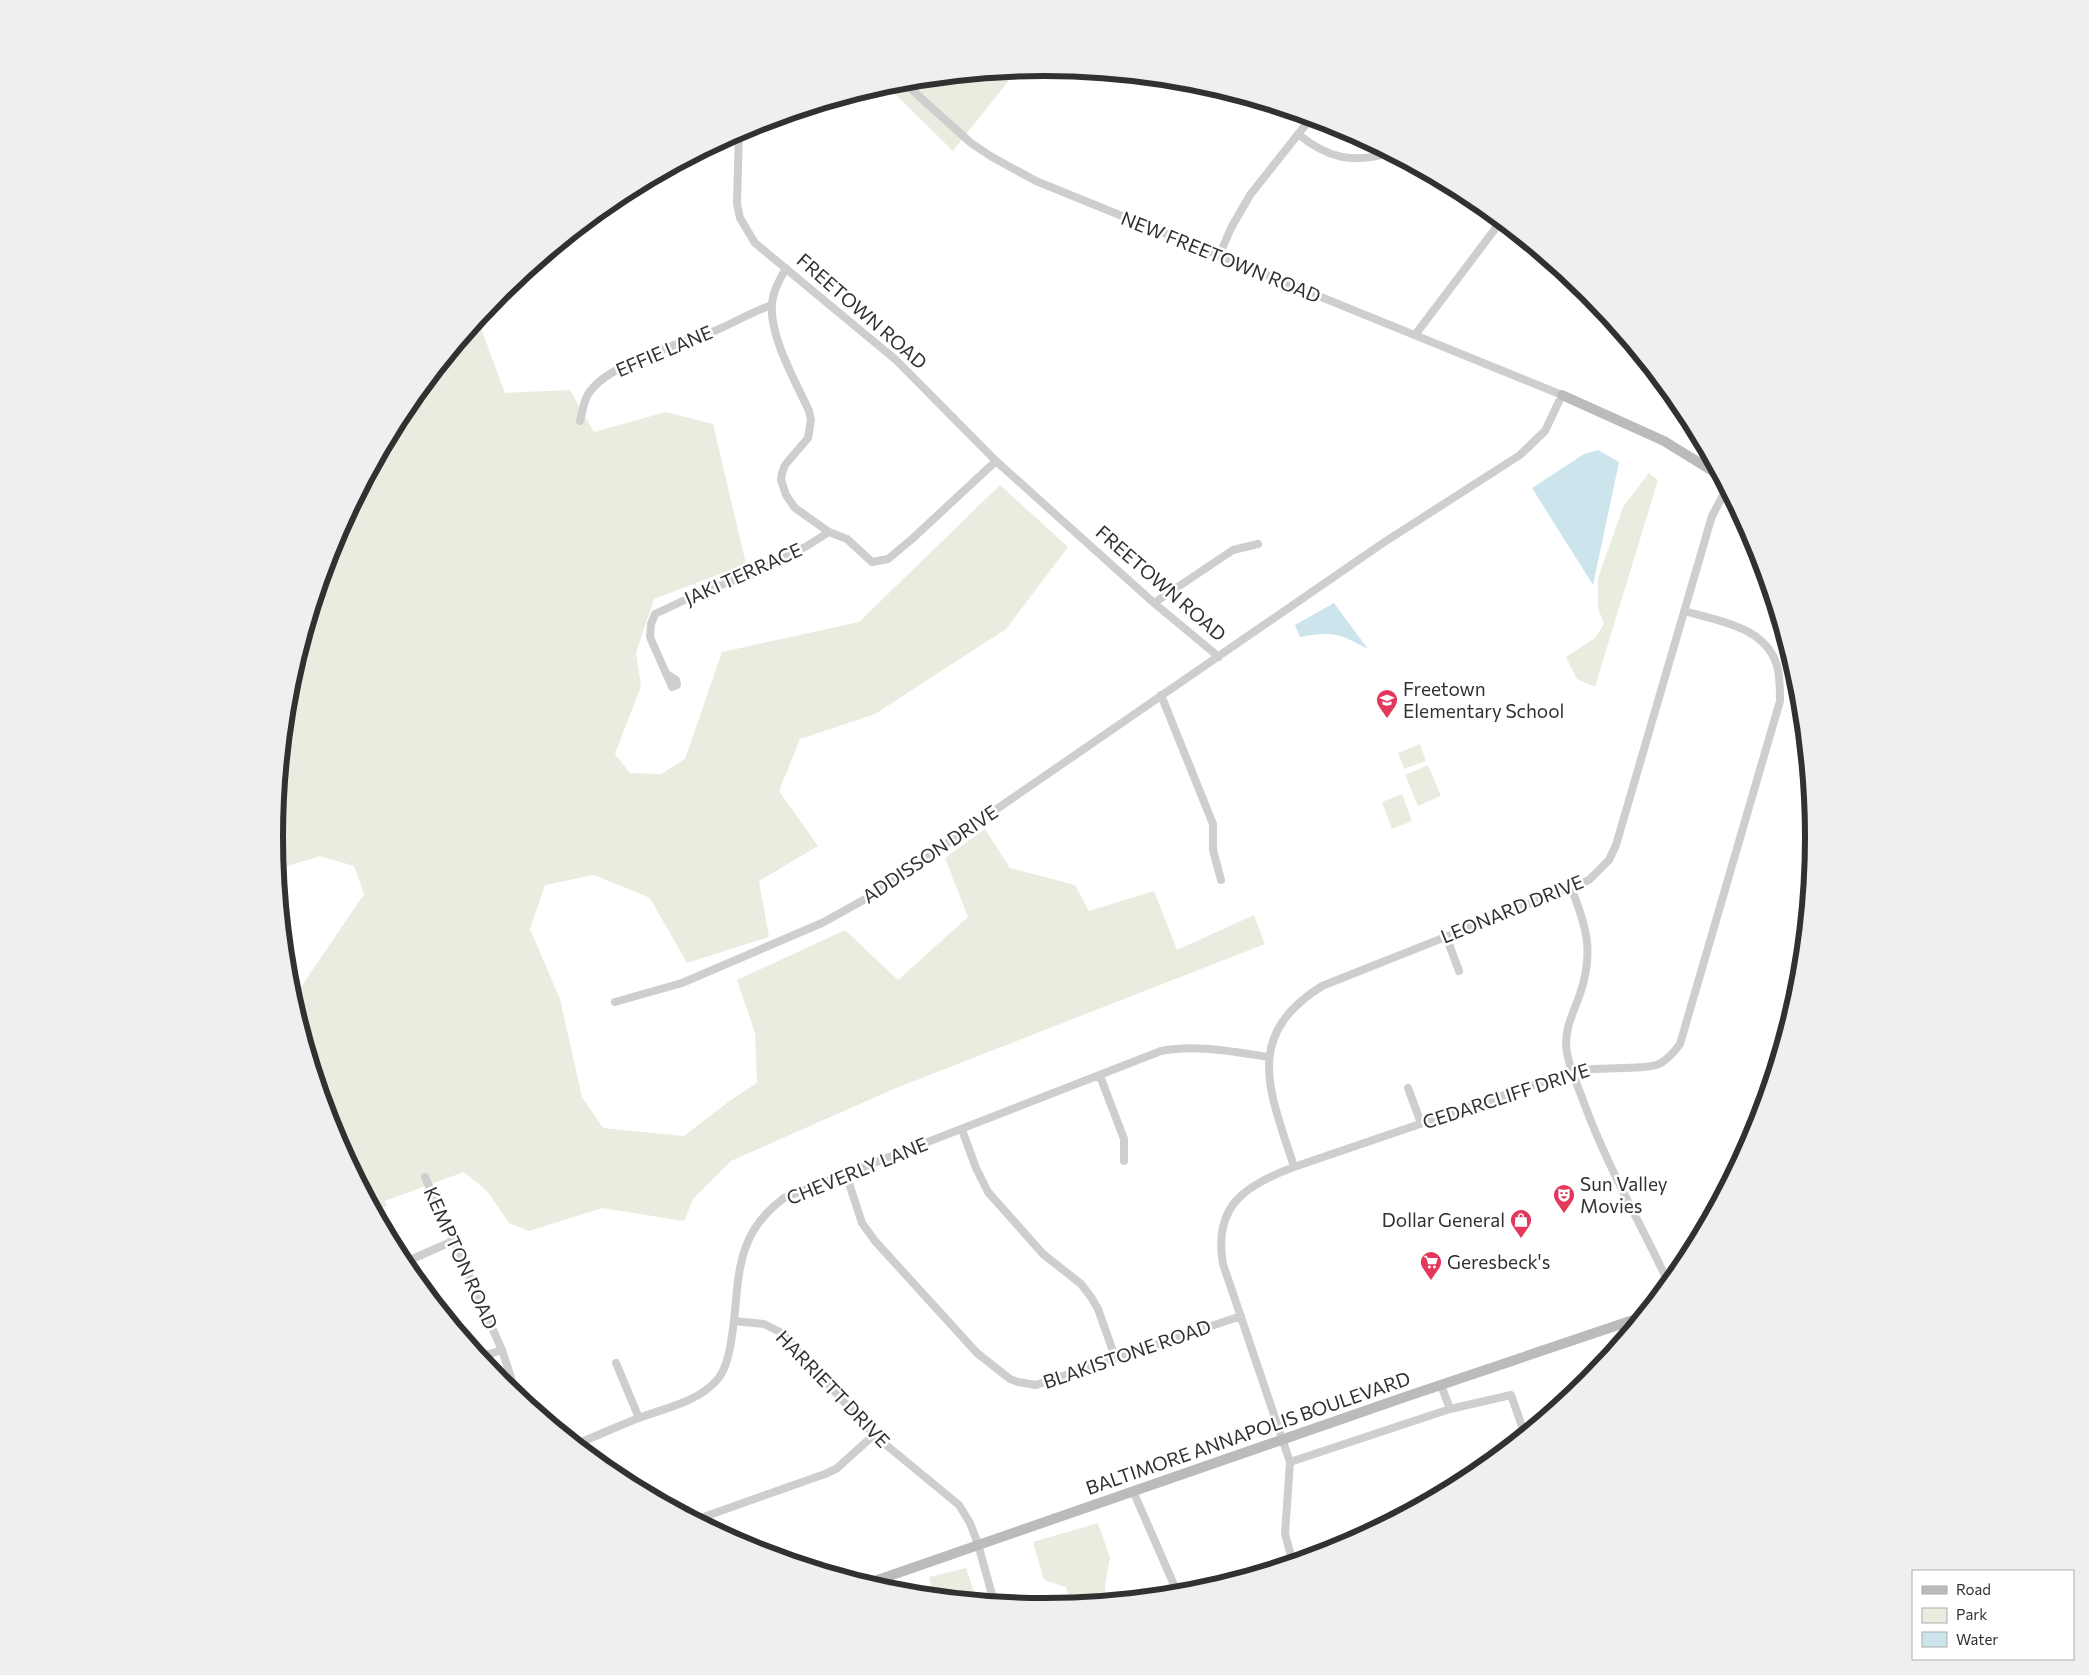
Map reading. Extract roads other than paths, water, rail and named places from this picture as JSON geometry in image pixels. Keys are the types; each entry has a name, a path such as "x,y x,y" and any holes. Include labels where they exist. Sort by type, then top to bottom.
{"main road":[{"path":"1562,395 1664,441 1711,470"},
{"name":"BALTIMORE ANNAPOLIS BOULEVARD","path":"878,1580 1282,1439 1632,1320"}],"street":[{"name":"NEW FREETOWN ROAD","path":"910,89 971,142 1020,173 1045,185 1562,395"},
{"path":"1219,256 1231,228 1250,195 1307,123"},
{"path":"1298,134 1317,149 1346,158 1362,158 1380,155"},
{"name":"FREETOWN ROAD","path":"739,141 737,204 740,218 755,243 896,360 996,461 1154,602 1219,657 1383,543 1520,455 1545,431 1562,395"},
{"path":"1415,335 1497,226"},
{"path":"786,268 778,282 772,305 780,346 810,411 811,420 808,438 785,465 781,480 783,488 795,508 829,532 847,539 872,562 888,559 996,461"},
{"name":"EFFIE LANE","path":"580,421 586,398 591,390 608,375 666,348 713,331 772,305"},
{"name":"LEONARD DRIVE","path":"1294,1167 1273,1099 1268,1076 1269,1056 1275,1035 1282,1021 1292,1008 1322,986 1572,888 1589,880 1609,860 1616,846 1712,516 1724,494"},
{"name":"JAKI TERRACE","path":"667,674 650,637 651,624 655,614 704,591 755,573 807,546 829,532"},
{"path":"1154,602 1233,550 1258,544"},
{"name":"CEDARCLIFF DRIVE","path":"1290,1462 1223,1268 1220,1250 1222,1232 1229,1210 1246,1190 1263,1179 1294,1167 1572,1072 1596,1067 1651,1066 1673,1054 1680,1044 1780,702 1778,669 1774,657 1763,644 1742,628 1684,611"},
{"name":"ADDISSON DRIVE","path":"615,1002 682,983 822,923 845,910 1219,657"},
{"path":"1161,695 1213,824 1213,850 1221,880"},
{"path":"1572,888 1586,929 1589,950 1586,975 1570,1017 1566,1034 1566,1051 1598,1143 1665,1277"},
{"path":"1446,936 1459,971"},
{"name":"CHEVERLY LANE","path":"582,1442 696,1396 718,1379 729,1354 743,1255 748,1239 758,1222 784,1198 1161,1052 1180,1047 1269,1056"},
{"path":"1100,1076 1124,1140 1124,1160"},
{"path":"1408,1088 1420,1123"},
{"path":"962,1130 976,1168 988,1192 1043,1254 1081,1284 1091,1297 1098,1309 1115,1357"},
{"name":"BLAKISTONE ROAD","path":"846,1174 862,1222 875,1242 967,1344 1010,1379 1018,1382 1036,1385 1241,1316"},
{"name":"KEMPTON ROAD","path":"425,1177 502,1350 512,1382"},
{"path":"412,1259 453,1241"},
{"name":"HARRIETT DRIVE","path":"734,1321 764,1324 782,1333 874,1435 959,1505 970,1524 978,1544 993,1597"},
{"path":"487,1355 502,1350"},
{"path":"616,1362 639,1418"},
{"path":"1442,1385 1450,1409"},
{"path":"1291,1557 1285,1534 1290,1462 1450,1409 1511,1395 1523,1429"},
{"path":"703,1517 825,1474 836,1468 874,1435"},
{"path":"1133,1491 1175,1587"}],"water":[{"path":"1598,450 1619,462 1593,585 1532,488 1584,454"},
{"path":"1334,603 1368,649 1335,635 1320,634 1300,637 1295,625"}],"place":[{"name":"Freetown Elementary School","path":"1387,719"},
{"name":"Sun Valley Movies","path":"1564,1214"},
{"name":"Dollar General","path":"1521,1239"},
{"name":"Geresbeck's","path":"1431,1281"}]}
